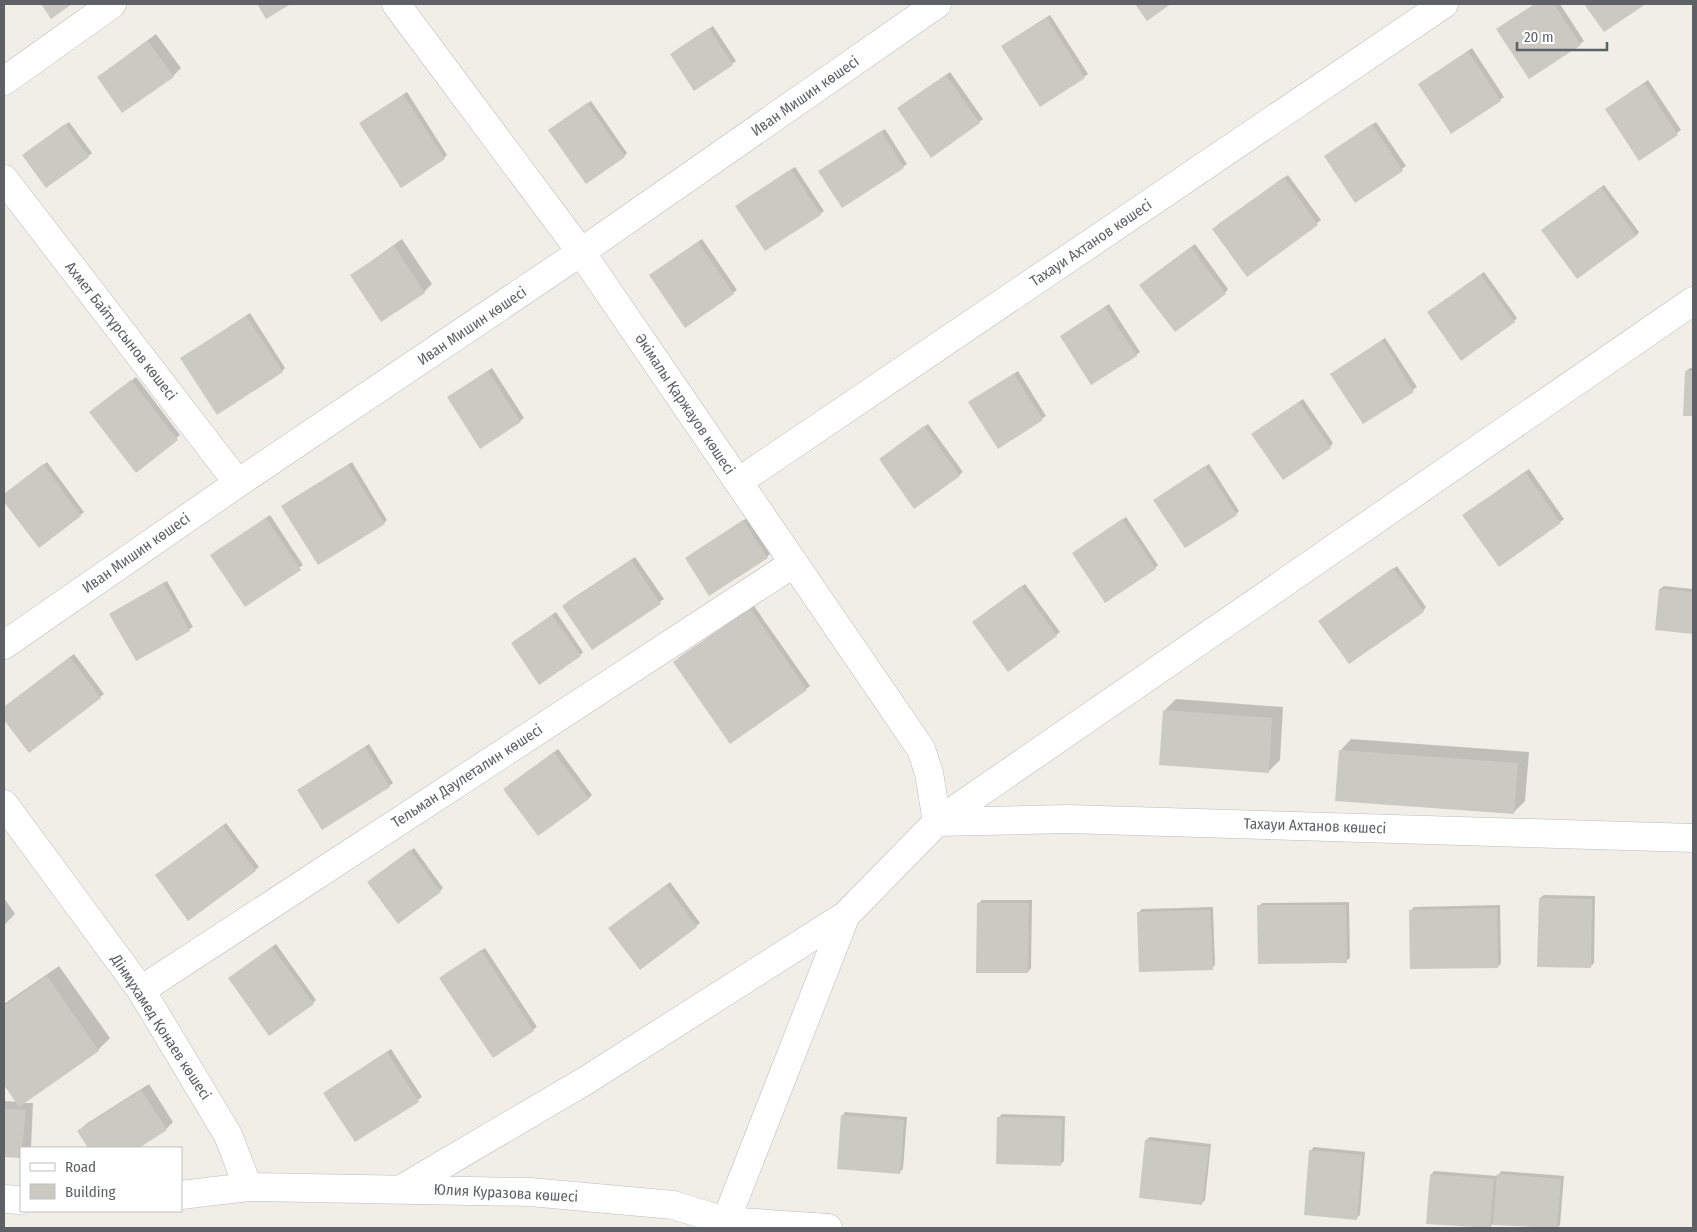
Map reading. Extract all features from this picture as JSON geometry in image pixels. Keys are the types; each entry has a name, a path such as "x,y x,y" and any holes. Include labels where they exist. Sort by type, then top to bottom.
{"street":[{"path":"4,81 112,4"},
{"name":"Әкімалы Қаржауов көшесі","path":"396,4 581,252 921,749 929,773 937,822"},
{"name":"Иван Мишин көшесі","path":"4,645 238,483 581,252 937,4"},
{"name":"Тахауи Ахтанов көшесі","path":"738,482 1444,4"},
{"name":"Ахмет Байтұрсынов көшесі","path":"4,178 238,483"},
{"path":"403,1188 585,1081 846,915 937,822 1693,301"},
{"name":"Тельман Дәулеталин көшесі","path":"141,990 794,563"},
{"name":"Дінмұхамед Қонаев көшесі","path":"4,804 141,990 228,1134 248,1187"},
{"name":"Тахауи Ахтанов көшесі","path":"937,822 1066,819 1693,838"},
{"path":"724,1225 846,915"},
{"name":"Юлия Куразова көшесі","path":"182,1195 248,1187 403,1188 530,1192 673,1205 724,1225 828,1228"},
{"path":"4,1199 20,1200"}],"building":[{"path":"41,4 72,4 51,19"},
{"path":"257,4 291,4 266,19"},
{"path":"1135,4 1171,4 1147,21"},
{"path":"1535,4 1554,4 1581,45 1529,79 1496,29"},
{"path":"1584,4 1646,4 1604,32"},
{"path":"1047,18 1085,78 1040,107 1001,46"},
{"path":"709,28 733,65 694,91 670,54"},
{"path":"148,41 174,77 122,113 97,77"},
{"path":"1468,51 1501,101 1451,134 1418,84"},
{"path":"946,75 980,123 931,158 897,108"},
{"path":"1644,83 1678,135 1639,161 1605,109"},
{"path":"403,95 445,159 401,188 359,123"},
{"path":"587,103 625,157 586,184 548,130"},
{"path":"65,124 89,157 46,188 22,155"},
{"path":"1372,124 1403,171 1355,203 1324,156"},
{"path":"881,131 904,168 842,208 818,171"},
{"path":"791,169 821,215 765,251 735,206"},
{"path":"1284,177 1318,225 1247,277 1212,229"},
{"path":"1601,187 1636,236 1577,279 1541,230"},
{"path":"698,242 734,294 685,328 649,275"},
{"path":"394,246 425,293 381,322 350,275"},
{"path":"1191,247 1226,294 1175,332 1139,285"},
{"path":"1481,275 1515,322 1461,361 1427,312"},
{"path":"1105,307 1137,356 1091,385 1060,336"},
{"path":"246,316 283,372 217,415 180,358"},
{"path":"1382,340 1414,392 1363,424 1330,374"},
{"path":"488,371 521,422 480,449 447,397"},
{"path":"1685,371 1693,371 1693,416 1683,416"},
{"path":"1014,374 1043,420 998,449 968,402"},
{"path":"131,380 178,440 136,473 89,412"},
{"path":"1299,402 1331,448 1283,480 1251,434"},
{"path":"924,426 960,476 914,509 879,459"},
{"path":"43,464 81,516 39,548 4,502 4,494"},
{"path":"348,465 385,524 318,565 281,506"},
{"path":"1205,466 1237,515 1185,548 1153,500"},
{"path":"1525,472 1561,523 1499,567 1462,515"},
{"path":"266,518 301,570 245,607 210,555"},
{"path":"1122,519 1156,569 1105,603 1072,553"},
{"path":"743,520 768,558 709,596 685,558"},
{"path":"631,560 661,604 592,650 562,606"},
{"path":"1393,568 1424,612 1349,664 1318,621"},
{"path":"163,583 190,631 136,661 109,614"},
{"path":"1021,586 1057,636 1008,672 972,622"},
{"path":"1659,589 1693,592 1693,634 1655,630"},
{"path":"750,608 807,690 730,744 673,662"},
{"path":"552,615 581,656 539,685 511,643"},
{"path":"70,657 101,698 29,753 4,720 4,707"},
{"path":"1163,710 1272,718 1269,773 1159,765"},
{"path":"365,747 390,787 322,830 297,790"},
{"path":"1339,750 1518,763 1514,814 1335,801"},
{"path":"554,752 589,799 538,836 503,789"},
{"path":"223,826 256,871 188,921 155,875"},
{"path":"410,850 441,892 398,924 367,882"},
{"path":"666,885 697,927 640,970 608,928"},
{"path":"1539,898 1592,899 1591,968 1537,967"},
{"path":"977,903 1029,903 1028,973 976,973"},
{"path":"1257,905 1346,905 1347,963 1258,964"},
{"path":"1497,908 1498,968 1410,969 1409,910"},
{"path":"1210,910 1213,970 1139,972 1137,912"},
{"path":"272,947 314,1004 269,1036 228,978"},
{"path":"481,950 534,1031 493,1058 439,978"},
{"path":"47,976 99,1051 19,1107 4,1085 4,1006"},
{"path":"387,1052 419,1102 355,1142 323,1093"},
{"path":"141,1090 167,1130 141,1147 87,1147 77,1131"},
{"path":"4,1109 26,1110 20,1158 4,1157"},
{"path":"841,1115 904,1120 900,1174 837,1169"},
{"path":"997,1117 1062,1119 1061,1166 996,1164"},
{"path":"1145,1140 1209,1147 1202,1205 1139,1198"},
{"path":"1309,1150 1362,1155 1357,1220 1304,1215"},
{"path":"1430,1174 1494,1179 1490,1228 1426,1224"},
{"path":"1497,1174 1561,1179 1557,1228 1493,1225"}]}
